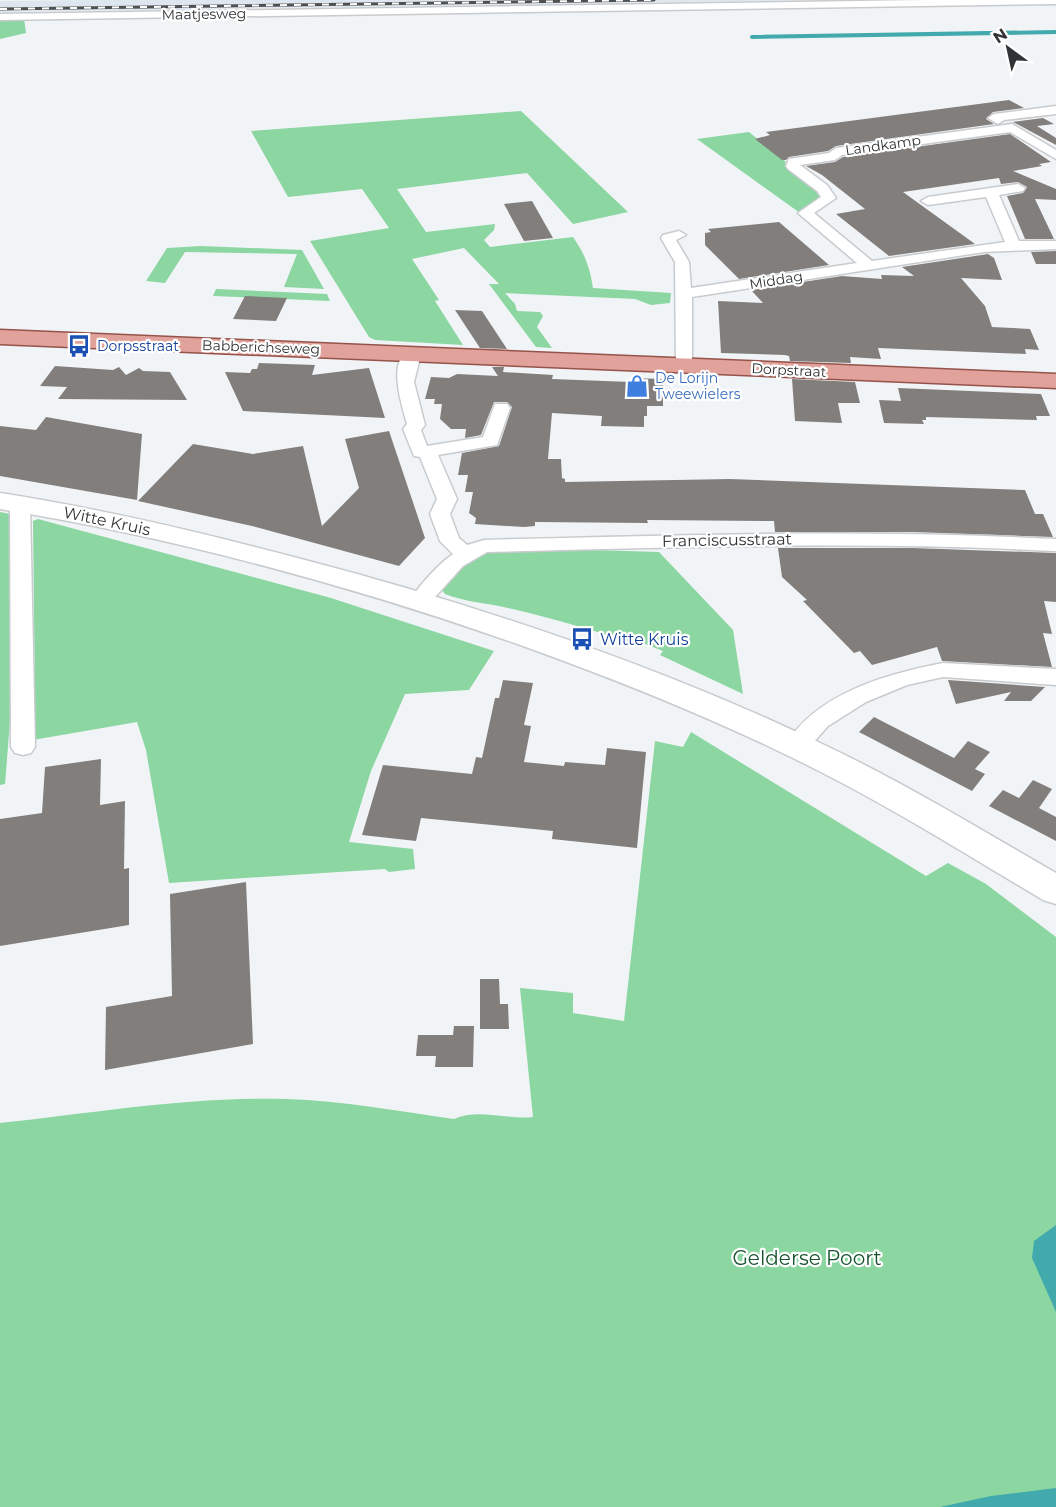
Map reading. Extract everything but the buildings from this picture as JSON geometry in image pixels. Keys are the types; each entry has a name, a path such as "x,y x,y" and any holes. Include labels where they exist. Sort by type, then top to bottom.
{"main road":[{"name":"Babberichseweg","path":"0,337 413,354"},
{"name":"Dorpstraat","path":"413,354 1056,381"},
{"name":"Witte Kruis","path":"10,502 89,517 284,561 420,602 609,666 797,746 854,774 1056,890"}],"street":[{"name":"Maatjesweg","path":"0,17 1056,1"},
{"path":"1056,110 994,118 1056,155"},
{"name":"Landkamp","path":"868,266 805,213 829,198 822,188 793,166 794,162 835,156 836,152 1012,129"},
{"path":"928,201 1018,188"},
{"path":"991,192 1014,245"},
{"path":"679,235 668,238 682,262 684,365"},
{"name":"Middag","path":"684,294 1014,245 1056,245"},
{"path":"413,354 405,372 404,388 416,425 412,429 420,452 491,441 501,408"},
{"path":"420,602 454,560 464,553 450,541 440,514 447,499 427,451"},
{"name":"Witte Kruis","path":"10,502 23,747"},
{"name":"Franciscusstraat","path":"464,553 484,546 761,538 965,540 1043,542 1056,545"},
{"path":"797,746 820,720 858,697 901,679 943,670 1056,676"}],"shaded area":[{"path":"823,0 0,12 0,1"}],"green space":[{"path":"0,18 24,18 26,33 0,39"},
{"path":"521,111 628,212 573,224 527,173 397,189 426,232 495,224 494,230 484,240 490,247 573,237 586,261 593,288 671,293 670,303 651,305 635,299 505,293 515,304 517,311 540,312 543,316 537,327 552,348 536,347 489,284 499,284 464,248 412,259 439,300 435,301 463,345 375,340 369,337 310,241 389,228 362,189 288,197 251,131"},
{"path":"749,132 786,162 787,167 816,187 820,198 800,213 697,139"},
{"path":"201,246 302,250 324,289 284,287 297,254 185,252 165,283 146,281 167,248"},
{"path":"216,289 327,294 330,301 213,296"},
{"path":"0,512 10,514 11,517 11,709 5,784 0,785"},
{"path":"38,519 331,598 494,651 469,690 405,694 371,771 349,842 413,849 415,869 169,883 146,750 137,722 33,740 35,704 33,521"},
{"path":"505,550 659,552 733,630 743,694 660,655 663,651 640,642 636,645 541,616 468,601 445,594 442,590 455,570 478,556"},
{"name":"Gelderse Poort","path":"691,732 926,876 948,863 986,884 1056,937 1056,1507 0,1507 0,1123 143,1106 250,1099 328,1102 454,1119 473,1114 533,1117 520,988 573,993 573,1013 624,1021 655,741 683,747"}],"water":[{"path":"1056,1225 1056,1312 1032,1258 1034,1241"},
{"path":"1056,1488 1056,1507 940,1507 991,1496"}],"waterway":[{"path":"752,37 1056,32"}],"railway":[{"path":"0,9 654,0"}],"place":[{"name":"Dorpsstraat","path":"79,346"},
{"name":"De Lorijn Tweewielers","path":"637,386"},
{"name":"Witte Kruis","path":"582,639"}]}
